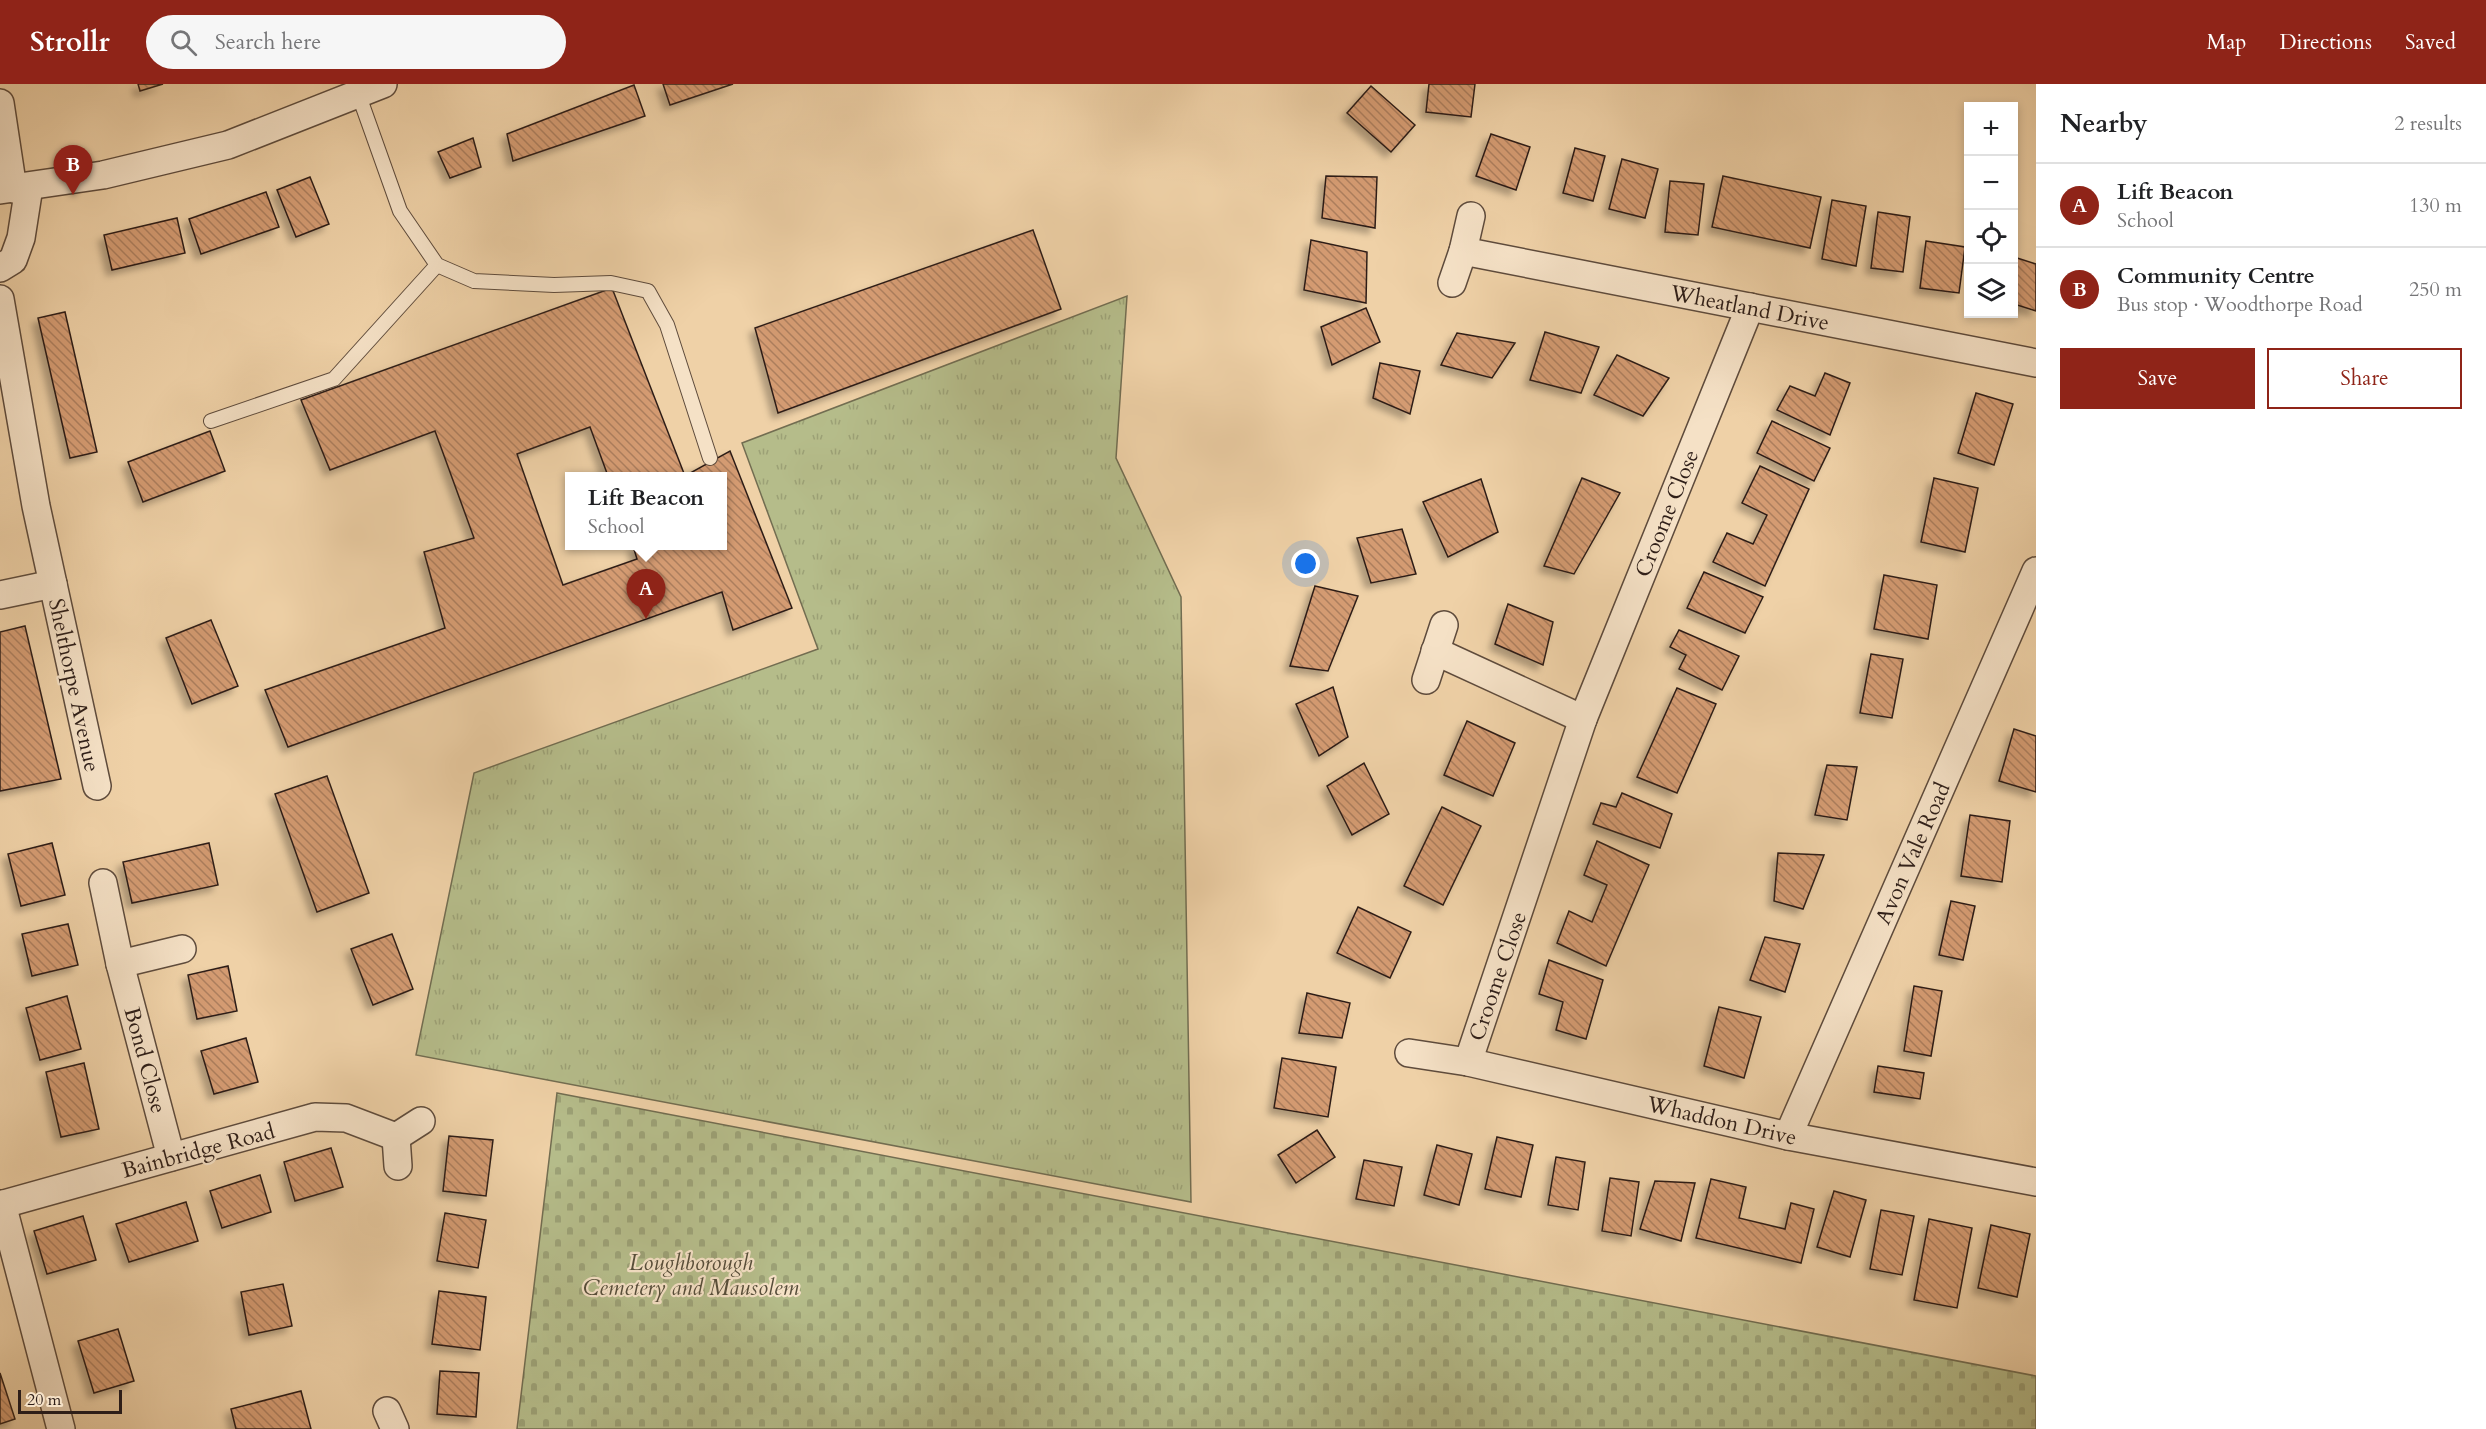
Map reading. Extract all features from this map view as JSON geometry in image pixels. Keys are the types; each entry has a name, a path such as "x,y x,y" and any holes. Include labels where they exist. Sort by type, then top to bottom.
{"street":[{"path":"14,189 103,175 228,145 370,88"},
{"path":"0,103 21,238 13,260 0,268"},
{"path":"1452,283 1463,251 1471,216"},
{"name":"Wheatland Drive","path":"1463,251 2036,363"},
{"name":"Shelthorpe Avenue","path":"0,299 36,506 97,786"},
{"name":"Croome Close","path":"1468,1062 1583,719 1750,307"},
{"name":"Avon Vale Road","path":"1788,1136 2036,570"},
{"name":"Shelthorpe Avenue","path":"0,595 53,584"},
{"path":"1426,680 1444,625"},
{"path":"1435,651 1583,719"},
{"name":"Bond Close","path":"103,883 120,964 171,1157"},
{"path":"120,964 182,949"},
{"name":"Whaddon Drive","path":"1409,1053 1468,1062 1788,1136 2036,1182"},
{"name":"Bainbridge Road","path":"1,1204 315,1118 346,1118 396,1137"},
{"path":"398,1166 396,1137 421,1121"},
{"path":"1,1204 61,1429"}],"lane":[{"path":"370,88 400,210 437,265 474,281 554,285 611,283 648,291 667,326 710,458"},
{"path":"211,421 334,379 437,265"}],"green space":[{"path":"1127,296 1116,458 1181,597 1191,1202 416,1055 474,773 818,649 742,443"},
{"name":"Loughborough Cemetery and Mausolem","path":"557,1093 2036,1376 2036,1429 517,1429"}],"building":[{"path":"138,84 163,84 140,91"},
{"path":"663,84 733,84 670,105"},
{"path":"1429,84 1475,84 1471,117 1426,112"},
{"path":"634,85 645,116 513,161 507,134"},
{"path":"1371,86 1415,125 1391,152 1347,113"},
{"path":"1491,134 1530,147 1516,190 1476,176"},
{"path":"473,138 481,167 450,178 438,152"},
{"path":"1575,148 1605,156 1593,201 1563,193"},
{"path":"1622,159 1658,169 1645,218 1609,209"},
{"path":"1326,176 1377,177 1375,228 1322,218"},
{"path":"1723,176 1821,197 1810,248 1712,227"},
{"path":"310,177 329,224 296,237 277,190"},
{"path":"1670,181 1704,184 1698,235 1665,232"},
{"path":"266,192 279,227 201,254 189,219"},
{"path":"1832,200 1866,206 1856,266 1822,259"},
{"path":"1878,212 1910,217 1903,272 1871,268"},
{"path":"177,218 185,253 112,270 104,235"},
{"path":"1033,230 1061,309 778,413 755,328"},
{"path":"1311,240 1367,252 1366,303 1304,290"},
{"path":"1926,241 1964,247 1959,293 1920,288"},
{"path":"2018,258 2036,264 2036,311 2018,305"},
{"path":"612,288 683,472 607,472 590,427 517,454 563,585 637,559 634,550 727,550 727,472 692,472 730,451 792,608 733,630 722,592 288,747 265,690 445,628 424,552 474,538 435,431 330,470 301,400"},
{"path":"1366,308 1380,342 1332,365 1321,327"},
{"path":"65,312 97,452 70,458 38,318"},
{"path":"1545,332 1599,347 1581,393 1530,380"},
{"path":"1457,333 1515,343 1492,378 1441,365"},
{"path":"1617,355 1669,378 1643,416 1594,395"},
{"path":"1380,363 1420,371 1410,414 1373,398"},
{"path":"1825,373 1850,383 1830,435 1777,410 1790,386 1815,396"},
{"path":"1976,393 2013,404 1994,465 1958,453"},
{"path":"1772,421 1830,448 1814,481 1757,453"},
{"path":"210,431 225,471 143,502 128,462"},
{"path":"1760,466 1809,489 1765,586 1713,562 1727,533 1753,544 1767,515 1742,503"},
{"path":"1582,478 1620,493 1574,574 1544,566"},
{"path":"1934,478 1978,488 1965,552 1921,542"},
{"path":"1481,479 1498,532 1448,557 1423,502"},
{"path":"1402,529 1416,574 1371,583 1357,538"},
{"path":"1704,572 1763,597 1745,633 1687,608"},
{"path":"1884,575 1937,585 1928,639 1874,629"},
{"path":"1315,586 1358,596 1328,671 1290,666"},
{"path":"1508,604 1553,622 1543,665 1495,644"},
{"path":"211,620 238,686 192,704 166,638"},
{"path":"25,626 61,779 0,791 0,632"},
{"path":"1679,630 1739,656 1722,690 1679,669 1686,655 1670,647"},
{"path":"1871,654 1903,659 1892,718 1860,713"},
{"path":"1333,687 1348,737 1319,756 1296,704"},
{"path":"1677,688 1716,704 1677,793 1637,777"},
{"path":"1467,721 1515,743 1493,796 1444,775"},
{"path":"2014,729 2036,736 2036,792 1999,781"},
{"path":"1364,763 1389,814 1352,835 1327,786"},
{"path":"1827,765 1857,767 1847,820 1815,815"},
{"path":"327,776 369,893 317,912 275,794"},
{"path":"1622,793 1672,814 1660,848 1593,824 1601,803 1616,807"},
{"path":"1442,807 1481,826 1443,905 1404,886"},
{"path":"1970,815 2010,821 2002,882 1961,876"},
{"path":"1597,841 1649,865 1606,966 1557,943 1569,911 1592,922 1607,885 1584,875"},
{"path":"52,843 65,895 21,906 8,854"},
{"path":"209,843 218,885 132,903 123,862"},
{"path":"1778,853 1824,855 1803,909 1774,901"},
{"path":"1951,901 1975,906 1963,960 1939,955"},
{"path":"1358,907 1411,932 1390,978 1337,953"},
{"path":"68,924 78,965 32,976 22,934"},
{"path":"392,934 413,989 373,1005 351,949"},
{"path":"1765,937 1800,944 1785,992 1750,980"},
{"path":"1549,960 1603,980 1586,1039 1556,1030 1563,1002 1539,994"},
{"path":"228,966 237,1011 197,1019 188,975"},
{"path":"1914,986 1942,991 1931,1056 1904,1051"},
{"path":"1307,993 1350,1003 1342,1038 1299,1033"},
{"path":"67,996 81,1049 40,1060 26,1008"},
{"path":"1719,1007 1761,1017 1744,1078 1704,1066"},
{"path":"246,1038 258,1082 214,1094 201,1051"},
{"path":"1282,1058 1336,1067 1328,1117 1274,1108"},
{"path":"84,1063 99,1129 61,1137 46,1072"},
{"path":"1878,1066 1924,1073 1920,1099 1874,1092"},
{"path":"1317,1130 1335,1157 1296,1183 1278,1155"},
{"path":"449,1136 493,1140 486,1196 443,1191"},
{"path":"1497,1137 1533,1145 1521,1197 1485,1189"},
{"path":"1437,1145 1472,1154 1459,1205 1424,1195"},
{"path":"331,1148 343,1187 295,1201 284,1162"},
{"path":"1556,1157 1585,1162 1578,1210 1548,1205"},
{"path":"1364,1160 1402,1167 1394,1206 1356,1199"},
{"path":"260,1175 271,1212 222,1228 210,1191"},
{"path":"1610,1178 1639,1182 1631,1236 1602,1231"},
{"path":"1711,1179 1746,1187 1739,1218 1785,1229 1791,1203 1814,1209 1801,1263 1696,1238"},
{"path":"1655,1181 1695,1183 1681,1241 1640,1229"},
{"path":"1834,1191 1866,1200 1850,1257 1817,1247"},
{"path":"186,1202 198,1241 129,1262 116,1224"},
{"path":"1881,1210 1914,1216 1902,1275 1870,1269"},
{"path":"445,1213 486,1220 478,1268 437,1261"},
{"path":"83,1216 96,1260 47,1274 34,1231"},
{"path":"1929,1219 1972,1228 1957,1308 1914,1300"},
{"path":"1991,1225 2030,1234 2017,1297 1978,1288"},
{"path":"283,1284 292,1326 249,1335 241,1292"},
{"path":"439,1291 486,1297 480,1350 432,1344"},
{"path":"118,1329 134,1381 94,1393 78,1341"},
{"path":"440,1371 479,1373 476,1417 437,1414"},
{"path":"0,1373 15,1419 0,1424"},
{"path":"301,1391 311,1429 236,1429 231,1409"}],"place":[{"name":"Community Centre","path":"73,195"},
{"name":"Lift Beacon","path":"646,619"}]}
